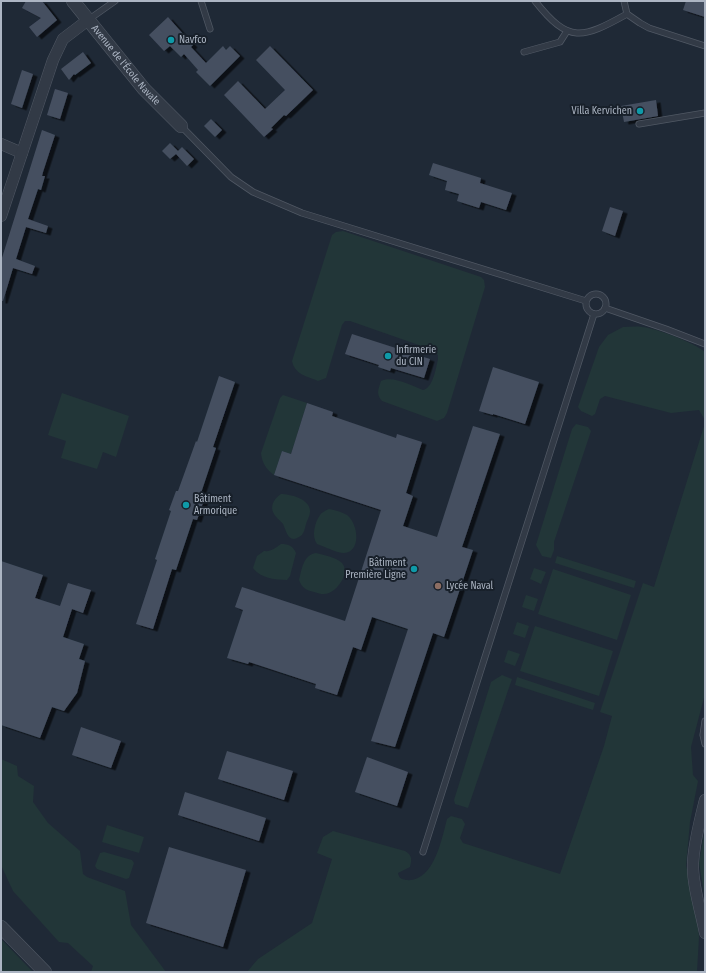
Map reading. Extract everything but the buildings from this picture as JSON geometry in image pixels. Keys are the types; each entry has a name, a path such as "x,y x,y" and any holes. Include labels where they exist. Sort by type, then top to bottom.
{"street":[{"name":"Avenue de l'École Navale","path":"73,1 144,89 181,126"},
{"path":"1,214 53,60 63,39 88,20"},
{"path":"1,144 22,152"},
{"path":"705,800 697,831 692,863 705,933"},
{"path":"1,927 45,972"}],"lane":[{"path":"201,1 210,29"},
{"path":"535,1 554,23 567,31 581,33 590,32 627,14"},
{"path":"624,1 627,14 649,28 705,46"},
{"path":"88,20 113,2"},
{"path":"524,52 560,42 567,31"},
{"path":"639,124 705,113"},
{"path":"181,126 231,177 253,192 302,213 586,301"},
{"path":"593,294 599,294 605,298 605,308 601,313 591,313 586,308 586,301 593,294"},
{"path":"605,308 666,328 705,344"},
{"path":"423,852 594,314"},
{"path":"705,721 705,744"}],"green space":[{"path":"343,231 481,277 484,280 485,287 447,413 444,418 437,421 382,401 378,394 381,381 385,379 402,381 423,390 432,382 438,355 433,350 350,321 345,321 342,325 326,378 318,381 302,374 294,366 292,361 332,235 336,232"},
{"path":"623,327 640,327 656,330 684,340 705,352 705,420 699,410 671,413 605,396 600,399 595,414 592,416 581,411 578,407 599,347 608,335"},
{"path":"62,393 129,416 116,457 103,452 97,469 61,458 66,441 48,435"},
{"path":"283,395 307,403 291,454 282,451 274,475 265,466 261,453 280,398"},
{"path":"705,423 705,694 691,747 693,775 698,781 690,822 686,866 694,890 699,937 697,972 247,972 258,959 312,923 332,859 317,853 323,837 333,831 405,851 411,858 410,867 398,873 398,875 404,880 416,879 424,874 435,858 447,819 451,816 462,819 465,824 460,838 463,843 560,874 604,746 612,716 600,712 643,583 654,587"},
{"path":"576,424 588,427 591,431 554,542 554,550 551,558 542,556 536,545 572,429"},
{"path":"281,494 299,498 309,507 310,514 304,531 301,536 295,539 290,538 283,524 272,509 274,502"},
{"path":"329,509 347,515 354,524 356,530 356,543 354,548 350,551 344,553 338,552 317,544 315,541 314,529 318,518"},
{"path":"281,544 290,546 296,553 290,576 287,580 268,578 253,568 257,556 264,551 271,550"},
{"path":"316,553 336,559 342,563 344,567 345,571 340,584 333,591 327,594 320,594 303,587 299,580 304,563 308,557"},
{"path":"557,556 636,581 634,588 555,563"},
{"path":"534,568 546,572 541,584 530,579"},
{"path":"553,569 631,595 617,640 538,614"},
{"path":"526,595 538,599 534,611 522,607"},
{"path":"517,622 529,626 525,638 513,634"},
{"path":"535,626 613,651 599,696 520,671"},
{"path":"508,650 520,654 515,666 504,662"},
{"path":"502,675 512,679 468,808 455,804 454,800 491,682"},
{"path":"517,677 595,703 593,710 515,685"},
{"path":"1,759 17,766 18,776 34,786 33,802 48,823 80,851 83,874 87,877 125,891 131,925 166,972 91,972 93,966 68,943 59,942 13,891 1,865"},
{"path":"107,825 144,837 139,853 102,842"},
{"path":"705,829 705,899 699,863"},
{"path":"104,852 132,860 134,863 129,878 126,879 97,869 95,866 100,853"},
{"path":"1,939 33,972 1,972"}],"place":[{"name":"Navfco","path":"171,40"},
{"name":"Villa Kervichen","path":"640,111"},
{"name":"Infirmerie du CIN","path":"388,356"},
{"name":"Bâtiment Armorique","path":"186,505"},
{"name":"Bâtiment Première Ligne","path":"414,569"},
{"name":"Lycée Naval","path":"438,586"}]}
